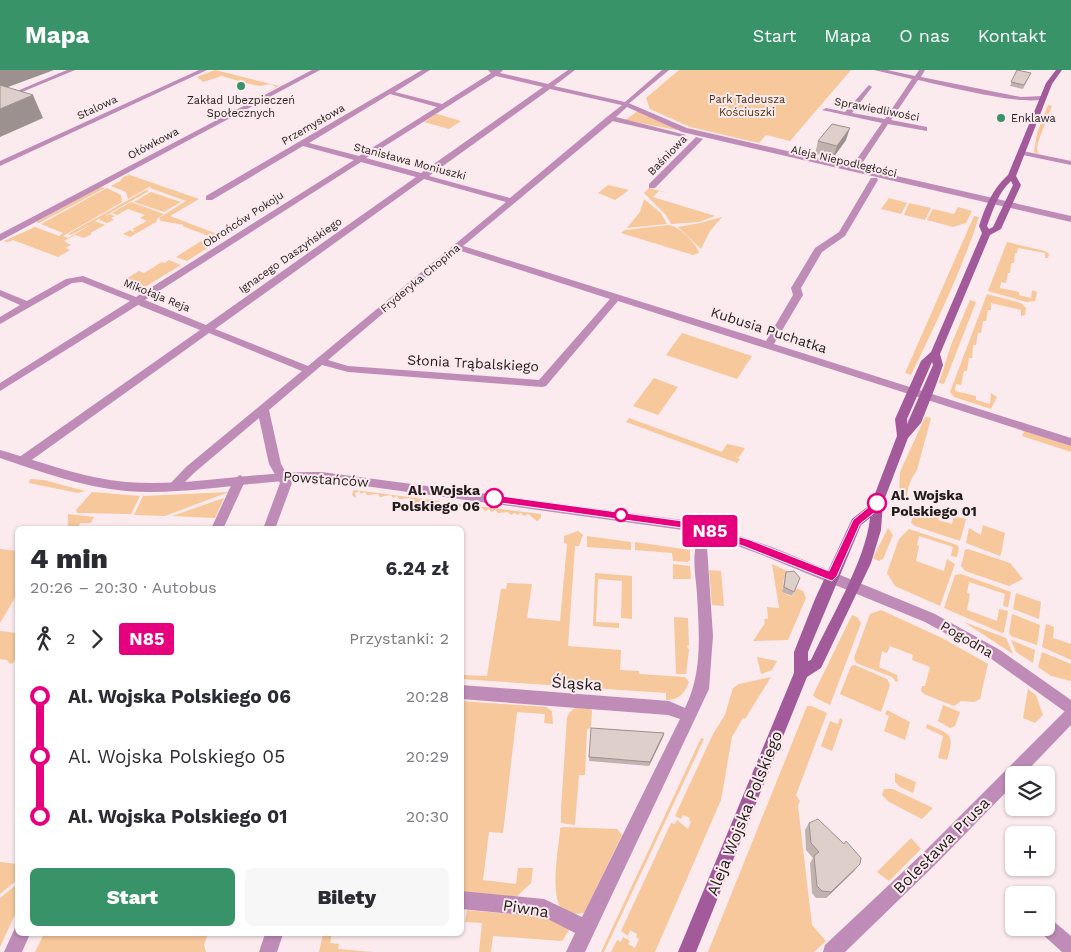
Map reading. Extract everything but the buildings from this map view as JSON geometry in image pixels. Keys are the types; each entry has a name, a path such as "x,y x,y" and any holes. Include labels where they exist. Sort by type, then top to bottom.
{"main road":[{"name":"Aleja Wojska Polskiego","path":"801,673 816,664 854,585 875,530 876,507 902,436 901,418 926,361 935,354 986,233 983,226 992,204 1004,182 1012,176 1048,83 1054,79 1059,70"},
{"name":"Aleja Wojska Polskiego","path":"1048,72 1046,78 1048,83"},
{"name":"Aleja Wojska Polskiego","path":"986,233 997,229 1008,208 1017,185 1012,176"},
{"name":"Aleja Wojska Polskiego","path":"902,436 915,423 927,396 938,365 935,354"},
{"name":"Aleja Wojska Polskiego","path":"687,952 801,673 801,652 832,576 856,522 876,507"}],"street":[{"path":"8,96 72,70"},
{"name":"Stalowa","path":"0,164 204,70"},
{"name":"Ołówkowa","path":"0,238 317,70"},
{"name":"Przemysłowa","path":"210,198 427,70"},
{"name":"Ignacego Daszyńskiego","path":"22,461 572,70"},
{"name":"Fryderyka Chopina","path":"173,487 190,470 666,70"},
{"path":"877,70 1021,99 1042,98"},
{"path":"854,169 922,70"},
{"name":"Aleja Niepodległości","path":"495,71 549,87 626,104 699,139 874,180 992,204 1071,226"},
{"name":"Obrońców Pokoju","path":"0,388 495,71"},
{"path":"847,114 869,87"},
{"path":"389,92 443,106"},
{"name":"Sprawiedliwości","path":"826,110 924,129"},
{"name":"Aleja Niepodległości","path":"611,118 854,169 920,188"},
{"name":"Baśniowa","path":"652,186 699,139"},
{"name":"Stanisława Moniuszki","path":"302,143 512,201"},
{"path":"1021,152 1071,163"},
{"path":"768,346 798,295 796,288 818,250 842,234 874,180"},
{"name":"Aleja Niepodległości","path":"1008,208 1071,219"},
{"name":"Kubusia Puchatka","path":"457,247 1071,442"},
{"name":"Mikołaja Reja","path":"0,321 69,281 82,279 309,370"},
{"path":"0,294 28,305"},
{"name":"Słonia Trąbalskiego","path":"320,361 344,368 542,384 618,298"},
{"path":"263,409 275,464 286,482 286,487 270,526"},
{"name":"Powstańców","path":"0,454 72,477 98,483 134,487 173,487 282,475 353,480 664,521 708,530 854,585"},
{"path":"218,526 240,479"},
{"path":"574,952 702,689 706,634 701,546 708,530"},
{"name":"Pogodna","path":"854,585 930,618 985,648 1071,709"},
{"name":"Śląska","path":"464,692 669,708 689,716"},
{"name":"Bolesława Prusa","path":"832,952 930,858 1071,715"},
{"name":"Piwna","path":"464,900 544,908 586,929"},
{"path":"1055,934 1071,948"},
{"path":"13,952 20,936"},
{"path":"268,952 273,936"}],"green space":[{"path":"215,70 279,86 261,95 276,87 270,84 260,86 222,76 203,82 197,77"},
{"name":"Park Tadeusza Kościuszki","path":"679,70 851,70 790,141 766,135 759,143 690,127 650,109 646,98"},
{"path":"1048,105 1052,106 1038,142 1038,154 1034,152 1037,133"},
{"path":"638,111 676,129 676,130 625,120"},
{"path":"436,114 461,121 449,129 424,122"},
{"path":"127,174 199,199 170,216 225,237 187,261 176,257 209,236 182,226 184,225 161,221 159,218 186,201 150,188 151,186 128,199 126,192 111,186 129,175"},
{"path":"608,185 629,190 615,200 598,193"},
{"path":"101,187 105,188 39,223 36,222"},
{"path":"107,188 121,195 122,202 63,236 68,238 94,223 71,235 68,234 146,190 149,191 103,217 110,214 115,216 111,218 114,220 107,223 99,220 101,218 95,221 105,225 90,233 92,234 84,238 75,235 64,241 71,245 65,248 70,250 58,257 13,240 4,241 35,227 59,236 63,233 41,224"},
{"path":"649,188 668,193 659,191 653,197 715,216 699,222 671,224 666,215 644,193"},
{"path":"151,192 181,202 164,212 134,202"},
{"path":"889,198 907,203 901,214 881,209"},
{"path":"644,199 661,213 667,224 627,228 640,212"},
{"path":"131,202 164,214 156,222 130,237 123,234 130,230 133,232 135,230 132,229 147,221 140,218 145,215 128,209 117,215 112,213"},
{"path":"909,203 931,208 925,220 904,215"},
{"path":"958,207 972,211 966,223 953,227 927,220 933,209 954,214"},
{"path":"974,216 979,217 948,297 911,375 905,373"},
{"path":"722,217 710,231 701,249 678,227 700,223"},
{"path":"669,225 687,236 699,253 693,255 621,233 625,230"},
{"path":"1007,242 1045,251 1049,254 1048,258 1045,258 1045,253 1018,248 1017,253 1015,253 1014,263 1011,263 1006,283 1001,282 1000,288 1019,292 1019,295 1031,298 1032,290 1037,292 1035,301 1027,302 988,291"},
{"path":"169,260 181,265 140,290 133,291 121,287 129,282 124,280 139,271 144,273"},
{"path":"987,294 1021,303 1026,308 1025,315 1021,316 1021,310 991,303 991,310 988,310 986,321 983,321 976,345 973,345 972,358 969,358 967,371 964,371 961,385 956,384 955,391 976,396 976,400 990,404 991,393 997,397 991,409 954,397 950,392"},
{"path":"970,300 976,302 944,384 939,383 951,345"},
{"path":"682,333 752,356 737,379 666,355"},
{"path":"654,378 678,387 658,415 633,406"},
{"path":"925,417 931,418 917,470 908,488 907,500 899,497 900,472"},
{"path":"629,418 722,452 727,444 745,448 739,457 735,456 740,459 737,463 626,422"},
{"path":"1022,430 1071,446 1071,452 1022,436 1024,432"},
{"path":"30,479 44,480 85,491 78,493 29,483"},
{"path":"354,490 440,501 435,508 429,501 424,503 422,500 419,501 420,504 417,506 410,498 399,499 397,496 393,498 391,495 380,497 378,494 367,495 365,492 361,494 359,491 355,493 356,498 352,495"},
{"path":"92,492 140,496 131,514 77,513 76,510"},
{"path":"229,492 165,516 134,515 143,496"},
{"path":"224,498 215,518 172,516"},
{"path":"452,503 541,514 541,518 537,521 528,514 524,516 521,513 517,515 515,513 511,515 508,512 498,513 495,510 491,512 489,509 485,511 482,508 478,510 476,507 472,509 469,506 459,507 457,505 453,506 455,509 452,511 449,508"},
{"path":"915,509 939,517 938,520 952,524 954,516 966,519 960,541 915,526 911,523"},
{"path":"68,514 94,517 91,523 68,526"},
{"path":"983,525 1005,533 1000,556 966,543 969,528 981,535"},
{"path":"888,528 893,535 883,559 879,561 873,558"},
{"path":"909,529 957,545 959,548 957,557 951,556 953,547 919,536 916,561 944,571 947,559 955,564 940,606 895,586 887,573 899,539"},
{"path":"578,531 583,535 579,546 575,546 568,646 621,650 620,670 639,671 639,674 685,677 689,682 686,689 678,697 666,700 666,693 464,679 464,675 487,676 501,589 506,589 507,583 532,584 527,618 560,621 567,544 564,543 564,536"},
{"path":"587,536 631,542 631,550 587,547"},
{"path":"635,542 690,550 690,560 688,562 673,561 672,553 635,550"},
{"path":"0,549 15,551 15,597 0,623"},
{"path":"968,549 1010,563 1023,579 1009,586 965,571 961,566 965,550"},
{"path":"673,564 690,566 691,579 673,579"},
{"path":"772,564 787,571 788,576 784,578 782,592 792,597 796,588 803,591 806,598 788,640 753,641 765,623 764,619 768,619 767,607 779,608"},
{"path":"709,570 721,571 724,606 712,605"},
{"path":"595,573 632,576 632,619 621,618 622,581 598,579 596,622 619,623 619,628 593,626"},
{"path":"961,574 1011,592 1008,607 1003,606 1005,594 969,582 967,593 970,594 967,610 997,621 999,609 1008,611 1004,632 1002,633 944,608 955,575"},
{"path":"1016,593 1041,602 1039,619 1013,609"},
{"path":"881,610 942,638 988,664 980,699 974,702 961,701 954,706 924,694 921,691 922,686 925,686 930,667 912,660 913,655 890,646 887,653 882,651 879,667 897,675 898,681 896,682 892,677 856,663 854,658 870,614"},
{"path":"1012,614 1040,625 1037,645 1011,636 1009,633"},
{"path":"852,615 857,617 861,623 830,705 813,695"},
{"path":"674,617 688,618 689,645 687,646 689,650 686,674 676,674"},
{"path":"964,622 1006,638 1013,654"},
{"path":"1046,624 1054,627 1053,638 1071,644 1071,660 1042,647"},
{"path":"0,631 15,633 15,659 13,663 10,664 7,660 0,659"},
{"path":"1011,640 1035,650 1033,663 1016,652"},
{"path":"1042,652 1071,664 1071,681 1051,676 1038,667"},
{"path":"757,657 777,661 772,670 761,674"},
{"path":"855,665 887,679 890,685 881,712 840,694 851,666"},
{"path":"771,677 732,737 721,800 655,952 611,952 617,940 621,942 623,937 630,941 628,944 635,948 639,939 636,937 637,934 630,930 628,936 621,931 671,823 675,824 677,820 688,829 691,822 690,818 683,815 681,819 675,816 713,734 725,715 733,688 739,684"},
{"path":"1028,689 1036,695 1043,715 1035,723 1023,718"},
{"path":"464,701 546,707 552,711 553,724 544,723 545,714 517,712 503,833 489,832 483,880 516,884 518,868 533,868 531,883 515,898 464,893"},
{"path":"943,705 960,712 955,726 950,728 938,721"},
{"path":"807,706 827,713 796,795 800,801 798,806 812,925 826,941 814,952 708,952"},
{"path":"586,707 592,710 591,728 587,729 585,775 579,775 575,825 561,823 567,718 574,709"},
{"path":"887,710 910,722 905,740 884,731 889,716 885,714"},
{"path":"840,718 843,720 832,751 821,746 830,721 838,724"},
{"path":"927,724 949,736 951,745 947,760 938,758 943,736 926,728"},
{"path":"701,738 704,739 604,952 601,952"},
{"path":"895,773 916,782 913,793 900,787 895,782"},
{"path":"884,789 893,789 933,808 922,819 889,802 882,795"},
{"path":"560,828 617,829 622,835 584,913 569,913 562,909 556,894"},
{"path":"911,838 921,849 889,881 877,872"},
{"path":"0,862 15,864 15,882 0,894"},
{"path":"15,886 15,914 0,947 0,898"},
{"path":"467,910 521,915 522,912 542,914 569,930 562,941 493,936 491,952 479,952 482,923 465,922"},
{"path":"43,936 207,936 204,945 206,952 35,952"},
{"path":"323,936 332,936 330,943 339,944 338,949 373,952 319,952"}],"bus line":[{"name":"N85","path":"494,498 673,523 708,530 832,576 856,522 876,507 877,503"}],"place":[{"name":"Zakład Ubezpieczeń Społecznych","path":"241,86"},
{"name":"Enklawa","path":"1001,118"},
{"name":"Al. Wojska Polskiego 06","path":"494,498"},
{"name":"Al. Wojska Polskiego 01","path":"877,503"}]}
